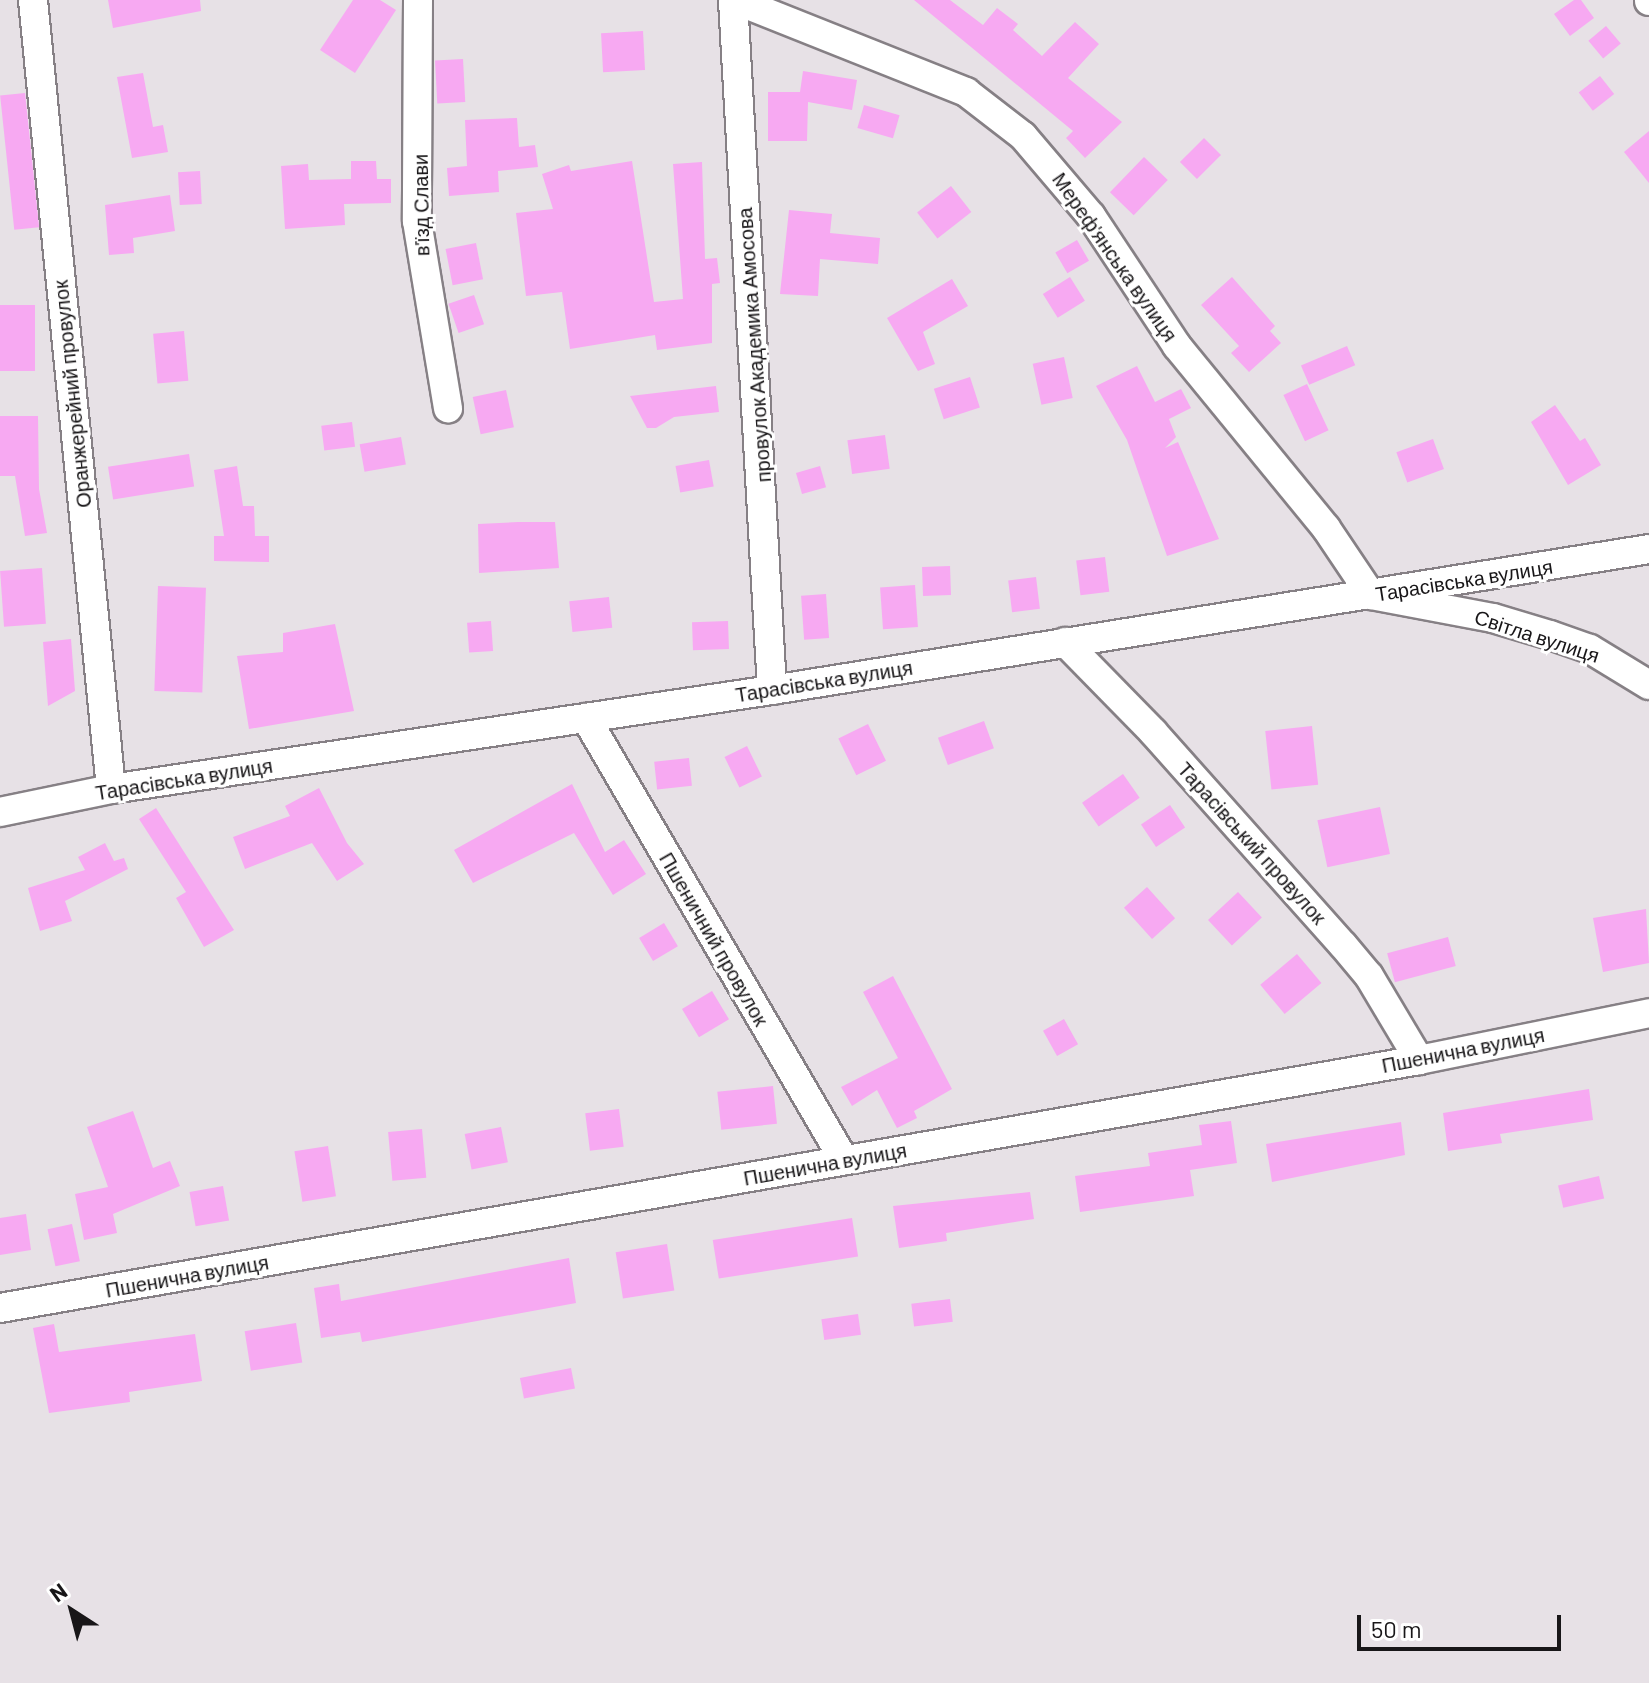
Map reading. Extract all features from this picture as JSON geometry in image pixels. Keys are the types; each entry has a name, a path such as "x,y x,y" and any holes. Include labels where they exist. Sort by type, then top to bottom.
{"street":[{"name":"Оранжерейний провулок","path":"33,0 111,789"},
{"name":"в'їзд Слави","path":"418,0 417,221 448,408"},
{"name":"Мереф'янська вулиця","path":"734,0 966,92 1023,136 1091,216 1194,369 1326,528 1371,595"},
{"name":"провулок Академика Амосова","path":"734,0 772,690"},
{"name":"Тарасівська вулиця","path":"0,812 111,789 772,690 1649,549"},
{"name":"Світла вулиця","path":"1371,595 1493,618 1550,635 1590,649 1649,685"},
{"name":"Тарасівський провулок","path":"1065,642 1153,732 1343,945 1369,976 1419,1060"},
{"name":"Пшеничний провулок","path":"586,718 844,1160"},
{"name":"Пшенична вулиця","path":"0,1308 1419,1060 1649,1013"}],"building":[{"path":"108,0 200,0 201,11 113,28"},
{"path":"353,0 380,0 396,10 355,73 320,50"},
{"path":"914,0 950,0 983,25 997,8 1018,24 1013,30 1042,56 1075,22 1099,44 1068,78 1122,122 1085,158 1066,138 1073,131"},
{"path":"1574,0 1581,0 1594,18 1570,36 1554,14"},
{"path":"1606,26 1621,44 1603,58 1588,41"},
{"path":"643,31 645,70 603,72 601,33"},
{"path":"463,59 465,102 437,103 435,60"},
{"path":"803,71 857,80 852,110 808,102 807,141 768,141 768,92 800,92"},
{"path":"143,73 153,127 163,125 168,152 132,158 117,77"},
{"path":"1600,76 1614,94 1593,111 1579,93"},
{"path":"25,93 39,227 14,230 0,96"},
{"path":"864,105 900,115 893,138 857,128"},
{"path":"517,118 519,147 535,145 538,167 498,171 499,192 449,196 447,168 467,166 465,120"},
{"path":"1649,131 1649,183 1624,152"},
{"path":"1204,138 1221,155 1197,179 1180,162"},
{"path":"1144,157 1168,180 1134,215 1110,192"},
{"path":"351,161 376,161 377,179 391,179 391,203 344,204 345,225 285,229 281,166 308,164 309,180 351,179"},
{"path":"632,161 654,302 683,299 673,164 702,162 705,259 717,258 720,283 712,284 712,343 657,350 655,335 570,349 562,292 526,296 516,213 553,209 542,174 569,165 571,171"},
{"path":"200,171 202,204 180,205 178,172"},
{"path":"951,186 971,212 937,238 917,212"},
{"path":"170,195 175,231 133,238 134,253 109,255 105,205"},
{"path":"789,210 832,214 830,233 880,238 878,264 820,259 818,296 780,294"},
{"path":"1077,240 1089,261 1067,273 1055,252"},
{"path":"476,243 483,279 453,285 446,249"},
{"path":"1070,277 1085,301 1058,318 1043,294"},
{"path":"1232,277 1275,326 1270,331 1281,343 1249,372 1231,353 1239,346 1201,305"},
{"path":"952,279 968,306 923,332 935,364 918,371 887,318"},
{"path":"474,295 484,324 459,333 448,304"},
{"path":"0,305 35,305 35,371 0,371"},
{"path":"184,331 188,381 157,384 153,334"},
{"path":"1347,346 1355,365 1309,385 1301,366"},
{"path":"1064,357 1073,398 1041,405 1033,364"},
{"path":"1137,366 1155,402 1181,389 1191,408 1169,419 1176,437 1165,448 1178,442 1219,539 1167,556 1127,440 1096,386"},
{"path":"970,377 980,407 944,419 934,389"},
{"path":"1307,384 1329,430 1305,441 1283,395"},
{"path":"716,386 719,412 674,417 656,428 647,428 630,396"},
{"path":"506,390 514,427 481,434 473,397"},
{"path":"1555,405 1580,441 1585,438 1601,465 1568,485 1531,422"},
{"path":"0,416 38,416 39,489 47,533 25,536 15,476 0,476"},
{"path":"352,422 355,447 324,451 321,426"},
{"path":"885,435 890,469 852,474 847,440"},
{"path":"401,437 406,465 365,472 360,444"},
{"path":"1433,439 1444,469 1407,482 1396,452"},
{"path":"189,454 194,487 113,499 108,467"},
{"path":"709,460 714,487 680,492 676,466"},
{"path":"237,466 243,506 254,506 255,536 269,536 269,562 214,561 214,536 224,536 214,470"},
{"path":"820,466 826,487 802,494 796,473"},
{"path":"555,522 559,568 479,573 478,524"},
{"path":"1105,557 1109,592 1080,595 1076,561"},
{"path":"950,566 951,595 923,596 922,567"},
{"path":"42,568 46,624 4,627 0,571"},
{"path":"1036,577 1040,609 1012,612 1008,580"},
{"path":"915,585 918,627 883,629 880,587"},
{"path":"158,586 206,588 202,693 154,691"},
{"path":"826,594 829,638 804,640 801,596"},
{"path":"609,597 612,628 572,632 569,601"},
{"path":"491,621 493,651 469,653 467,623"},
{"path":"728,621 729,649 693,650 692,622"},
{"path":"335,624 354,711 249,729 237,656 283,652 283,633"},
{"path":"71,639 75,691 48,706 43,642"},
{"path":"984,721 994,748 948,765 938,738"},
{"path":"868,724 886,761 856,775 838,738"},
{"path":"1312,726 1318,785 1271,790 1265,731"},
{"path":"747,746 762,777 739,788 725,757"},
{"path":"689,758 692,786 657,790 654,762"},
{"path":"1123,774 1140,798 1099,826 1082,803"},
{"path":"572,784 605,852 624,840 646,874 613,895 574,833 473,883 454,850"},
{"path":"319,788 347,843 364,864 337,881 312,843 245,869 233,837 290,816 285,806"},
{"path":"1170,805 1185,827 1156,847 1141,825"},
{"path":"1380,807 1390,854 1327,867 1317,820"},
{"path":"156,808 234,930 204,947 176,898 186,892 139,819"},
{"path":"105,843 114,861 124,858 128,869 65,901 72,921 40,931 28,888 85,870 78,857"},
{"path":"1147,887 1175,918 1152,939 1124,908"},
{"path":"1238,892 1262,918 1232,946 1208,920"},
{"path":"1646,909 1649,963 1603,972 1593,918"},
{"path":"664,923 678,946 653,961 639,938"},
{"path":"1448,937 1456,966 1395,982 1387,953"},
{"path":"1297,954 1321,983 1285,1014 1260,985"},
{"path":"893,976 952,1089 914,1111 917,1118 897,1128 877,1090 852,1106 841,1087 898,1058 863,992"},
{"path":"712,991 729,1019 699,1037 682,1009"},
{"path":"1064,1019 1078,1044 1057,1056 1043,1031"},
{"path":"773,1086 777,1124 721,1130 717,1092"},
{"path":"1589,1089 1593,1120 1500,1134 1502,1143 1448,1151 1443,1113"},
{"path":"619,1109 624,1147 590,1151 585,1113"},
{"path":"133,1111 153,1168 170,1161 180,1186 113,1214 117,1233 84,1240 75,1194 108,1187 87,1127"},
{"path":"1231,1121 1237,1163 1190,1170 1194,1196 1080,1212 1075,1176 1150,1166 1148,1153 1202,1145 1199,1125"},
{"path":"1401,1122 1405,1155 1272,1182 1266,1144"},
{"path":"501,1127 508,1162 472,1169 465,1134"},
{"path":"422,1129 426,1178 392,1181 388,1132"},
{"path":"328,1146 336,1196 302,1202 294,1151"},
{"path":"1599,1176 1604,1198 1563,1208 1558,1185"},
{"path":"223,1186 229,1220 196,1226 190,1192"},
{"path":"1030,1192 1034,1219 946,1233 947,1241 899,1248 893,1206"},
{"path":"26,1214 31,1250 0,1255 0,1218"},
{"path":"852,1218 858,1257 719,1279 713,1240"},
{"path":"72,1224 80,1261 55,1266 48,1229"},
{"path":"667,1244 674,1290 623,1299 616,1252"},
{"path":"569,1258 576,1303 362,1342 360,1332 321,1338 314,1288 339,1284 341,1301"},
{"path":"950,1299 953,1322 914,1327 911,1304"},
{"path":"858,1314 861,1335 824,1340 821,1319"},
{"path":"296,1323 302,1363 251,1371 245,1331"},
{"path":"54,1324 59,1352 195,1334 202,1381 129,1392 130,1402 49,1413 33,1328"},
{"path":"571,1368 575,1389 524,1399 520,1378"}]}
